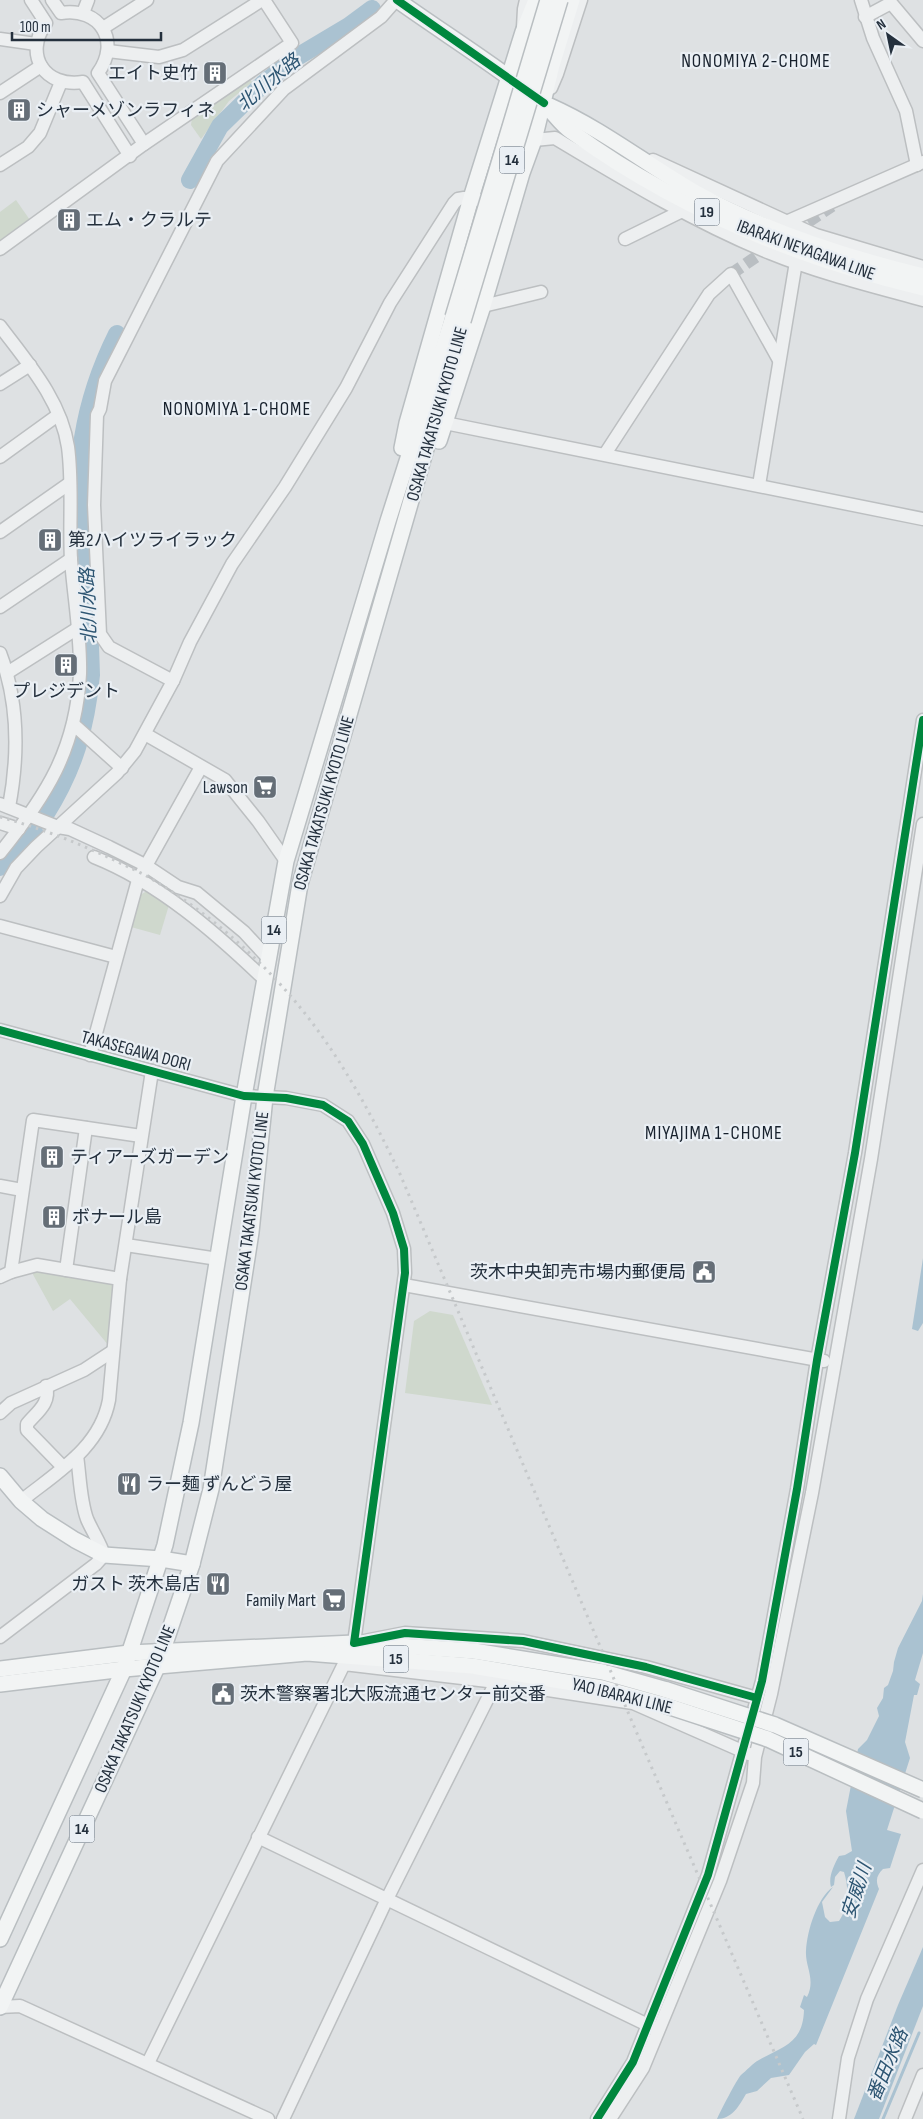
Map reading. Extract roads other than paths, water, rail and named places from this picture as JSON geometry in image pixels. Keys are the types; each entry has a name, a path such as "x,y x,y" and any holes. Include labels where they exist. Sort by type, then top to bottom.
{"main road":[{"name":"IBARAKI NEYAGAWA LINE","path":"396,0 544,104 570,131 634,172 689,203 742,229 840,266 893,275 923,276"},
{"path":"388,521 407,424 471,198 523,32 536,0"},
{"name":"OSAKA TAKATSUKI KYOTO LINE","path":"0,2007 157,1667 192,1564 211,1489 251,1232 265,1097 300,884 404,527 458,319 548,0"},
{"name":"OSAKA TAKATSUKI KYOTO LINE","path":"0,1939 124,1668 161,1559 191,1423 244,1096 286,861 388,521 458,319 560,0"},
{"path":"404,527 416,511 484,306 534,140 552,65 572,0"},
{"name":"IBARAKI NEYAGAWA LINE","path":"544,104 578,118 698,194 748,218 923,288"},
{"path":"0,1476 21,1501 58,1529 104,1555 161,1559 192,1564"},
{"name":"YAO IBARAKI LINE","path":"0,1669 163,1651 354,1643 474,1651 603,1672 668,1690 775,1724 923,1790"},
{"path":"307,1654 344,1664"},
{"name":"YAO IBARAKI LINE","path":"0,1684 124,1668 157,1667 307,1654 472,1666 602,1688 664,1705 768,1739 923,1811"},
{"path":"372,1667 417,1661"}],"street":[{"path":"31,0 46,23 39,33 36,44 37,56 41,66 50,76 61,82 72,84 83,82 130,156"},
{"path":"52,0 61,13 72,11 83,13 94,19 103,28 107,39 108,51 105,63 98,73 144,144"},
{"path":"83,13 88,0"},
{"path":"103,28 147,0"},
{"path":"0,249 144,144 292,43 263,0 183,50 159,57 108,51"},
{"path":"173,681 109,648 100,634 94,504 96,415 100,409 105,381 216,161 284,89 381,16 396,0"},
{"path":"523,32 526,0"},
{"path":"544,104 558,74 581,0"},
{"path":"786,222 920,163 906,111 891,81 865,17 864,4 861,0"},
{"path":"865,17 891,3 923,41"},
{"path":"0,39 36,44"},
{"path":"0,93 41,66"},
{"path":"0,165 28,148 40,133 61,82"},
{"path":"578,118 592,119 653,160 816,236 923,267"},
{"path":"534,140 555,138 680,212 771,254 833,275 923,300"},
{"path":"0,896 16,868 122,768 144,734 173,681 212,598 232,564 285,487 346,388 390,303 454,203 458,199 471,198 506,204 515,199"},
{"path":"624,239 680,212"},
{"path":"759,485 796,262"},
{"path":"605,454 709,294 731,274 779,360"},
{"path":"484,306 541,292"},
{"path":"0,326 37,375 58,416 68,446 71,560 78,628 80,674 79,729 54,776 30,815 0,853"},
{"path":"0,384 30,365"},
{"path":"0,457 58,416"},
{"path":"445,423 923,518"},
{"path":"0,532 70,484"},
{"path":"0,607 71,560"},
{"path":"7,673 78,628"},
{"path":"0,653 7,673 16,726 17,760 5,806 76,832 145,865 178,887 197,893 244,932 269,959"},
{"path":"610,2119 643,2068 653,2028 708,1875 762,1681 798,1489 817,1360 854,1154 923,720"},
{"path":"79,729 122,768"},
{"path":"144,734 225,780 258,821 286,861"},
{"path":"90,1055 138,880 201,767"},
{"path":"0,823 19,829"},
{"path":"597,2119 653,2028 720,1881 753,1782 755,1757 771,1694 812,1493 871,1159 923,824"},
{"path":"94,857 109,863 138,880 204,926 265,980"},
{"path":"0,926 116,957"},
{"name":"TAKASEGAWA DORI","path":"0,1030 244,1096 286,1098 323,1105 348,1121 356,1132 393,1213 402,1237 405,1261 404,1286 354,1643"},
{"path":"21,1501 78,1456 94,1438 105,1416 109,1400 120,1279 152,1071"},
{"path":"120,1279 38,1265 6,1274 33,1120 141,1136"},
{"path":"66,1270 86,1128"},
{"path":"0,1186 22,1190"},
{"path":"126,1245 218,1259"},
{"path":"404,1286 834,1363"},
{"path":"0,1414 11,1403 84,1370 113,1351"},
{"path":"46,1386 48,1394 46,1402 27,1424 27,1430 63,1467"},
{"path":"0,1637 96,1564 104,1555 100,1543 87,1519 78,1456"},
{"path":"354,1643 405,1633 523,1641 646,1667 757,1698"},
{"path":"148,2063 344,1664 496,1682 633,1704 755,1757"},
{"path":"282,2119 387,1899 496,1682"},
{"path":"258,1837 653,2028"},
{"path":"839,2119 848,2058 866,1999 923,1870"},
{"path":"0,2007 20,2006 268,2119"},
{"path":"905,2119 923,2075"}],"water":[{"path":"923,1258 923,1323 918,1331 912,1329"},
{"name":"安威川","path":"923,1594 923,1653 915,1680 920,1684 917,1695 914,1695 905,1742 910,1758 887,1830 901,1834 890,1868 883,1869 878,1876 877,1883 879,1889 816,2045 814,2044 805,2052 789,2075 771,2078 757,2091 746,2094 731,2114 717,2119 741,2075 757,2061 784,2047 796,2037 800,2030 804,2010 800,2007 804,1995 807,1997 810,1991 811,1984 806,1951 808,1934 814,1916 822,1899 833,1887 822,1902 825,1917 830,1922 839,1921 845,1910 847,1884 844,1872 840,1871 835,1877 834,1885 831,1887 830,1879 833,1867 839,1856 852,1851 846,1811 858,1749 867,1740 879,1716 877,1708 883,1698 884,1688 888,1685 893,1671 898,1648 922,1601"},
{"name":"番田水路","path":"923,1947 923,2006 879,2119 854,2119 898,2005"}],"waterway":[{"name":"北川水路","path":"190,180 220,126 264,83 297,57 349,26 372,9"},
{"name":"北川水路","path":"45,815 64,781 77,748 89,694 91,675 83,438 88,410 96,384 117,334"},
{"name":"北川水路","path":"0,867 34,831"},
{"name":"番田水路","path":"883,2119 919,2033"}],"tunnel":[{"path":"793,232 832,206"},
{"path":"731,274 772,246"}],"railway":[{"path":"0,817 45,831 102,854 146,876 191,905 249,952 267,970 314,1025 342,1066 367,1108 400,1174 803,2119"}],"place":[{"name":"エイト史竹","path":"215,73"},
{"name":"シャーメゾンラフィネ","path":"19,110"},
{"name":"エム・クラルテ","path":"69,220"},
{"name":"第2ハイツライラック","path":"50,540"},
{"name":"プレジデント","path":"66,665"},
{"name":"Lawson","path":"265,787"},
{"name":"ティアーズガーデン","path":"52,1157"},
{"name":"ボナール島","path":"54,1217"},
{"name":"茨木中央卸売市場内郵便局","path":"704,1272"},
{"name":"ラー麺 ずんどう屋","path":"129,1484"},
{"name":"ガスト 茨木島店","path":"218,1584"},
{"name":"Family Mart","path":"334,1600"},
{"name":"茨木警察署北大阪流通センター前交番","path":"223,1694"}],"district":[{"name":"NONOMIYA 2-CHOME","path":"756,61"},
{"name":"NONOMIYA 1-CHOME","path":"237,409"},
{"name":"MIYAJIMA 1-CHOME","path":"714,1133"}]}
